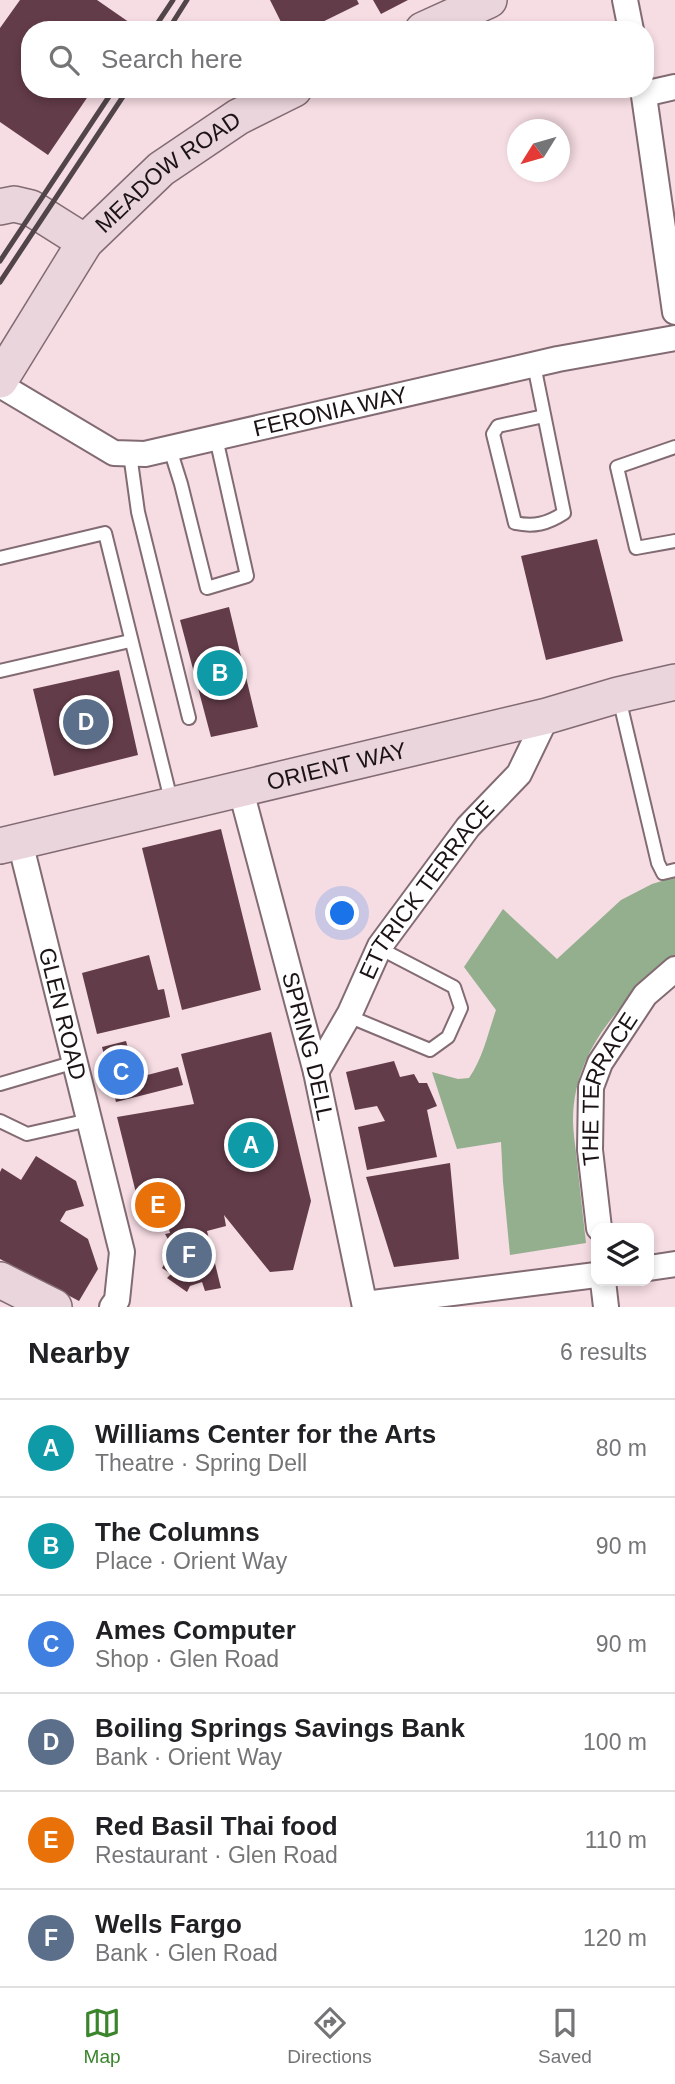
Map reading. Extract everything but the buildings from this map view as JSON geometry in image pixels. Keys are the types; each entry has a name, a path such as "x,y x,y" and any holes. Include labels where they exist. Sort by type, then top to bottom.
{"street":[{"path":"443,21 489,0"},
{"path":"625,0 629,21"},
{"path":"654,90 675,87"},
{"name":"MEADOW ROAD","path":"0,380 85,242 161,169 238,117 275,98"},
{"path":"645,98 675,312"},
{"path":"0,207 14,204 32,208 85,242"},
{"name":"FERONIA WAY","path":"0,386 114,453 145,454 534,365 675,338"},
{"name":"ORIENT WAY","path":"10,844 240,787 547,716 675,682"},
{"name":"ETTRICK TERRACE","path":"316,1072 348,1016 379,948 468,827 519,774 547,716"},
{"name":"SPRING DELL","path":"240,787 316,1072 365,1306"},
{"name":"GLEN ROAD","path":"10,844 75,1062 122,1252 117,1300 112,1307"},
{"name":"THE TERRACE","path":"598,1223 590,1150 591,1087 600,1063 645,995 675,969"},
{"path":"654,1267 675,1264"},
{"path":"365,1306 591,1276"},
{"path":"0,1280 54,1307"},
{"path":"604,1286 606,1307"}],"lane":[{"path":"534,365 564,513 551,522 531,526 515,523 493,434 498,426 544,416"},
{"path":"170,449 207,588 247,576 216,438"},
{"path":"675,447 617,467 636,548 675,541"},
{"path":"130,454 138,512 189,718"},
{"path":"0,558 104,534 172,804"},
{"path":"0,671 130,641"},
{"path":"618,695 658,863 669,871"},
{"path":"348,1016 430,1049 448,1037 461,1008 454,988 379,948"},
{"path":"0,1084 75,1062"},
{"path":"0,1121 27,1133 89,1120"}],"green space":[{"path":"675,877 675,956 638,990 605,1027 582,1070 576,1093 573,1130 586,1243 510,1255 501,1142 457,1149 432,1072 458,1079 469,1078 482,1054 496,1010 464,967 503,909 557,959 621,900 652,884"}],"railway":[{"path":"159,21 173,0"},
{"path":"174,21 187,0"},
{"path":"0,261 108,98"},
{"path":"0,282 122,98"}],"place":[{"name":"The Columns","path":"220,673"},
{"name":"Boiling Springs Savings Bank","path":"86,722"},
{"name":"Ames Computer","path":"121,1072"},
{"name":"Williams Center for the Arts","path":"251,1145"},
{"name":"Red Basil Thai food","path":"158,1205"},
{"name":"Wells Fargo","path":"189,1255"}]}
